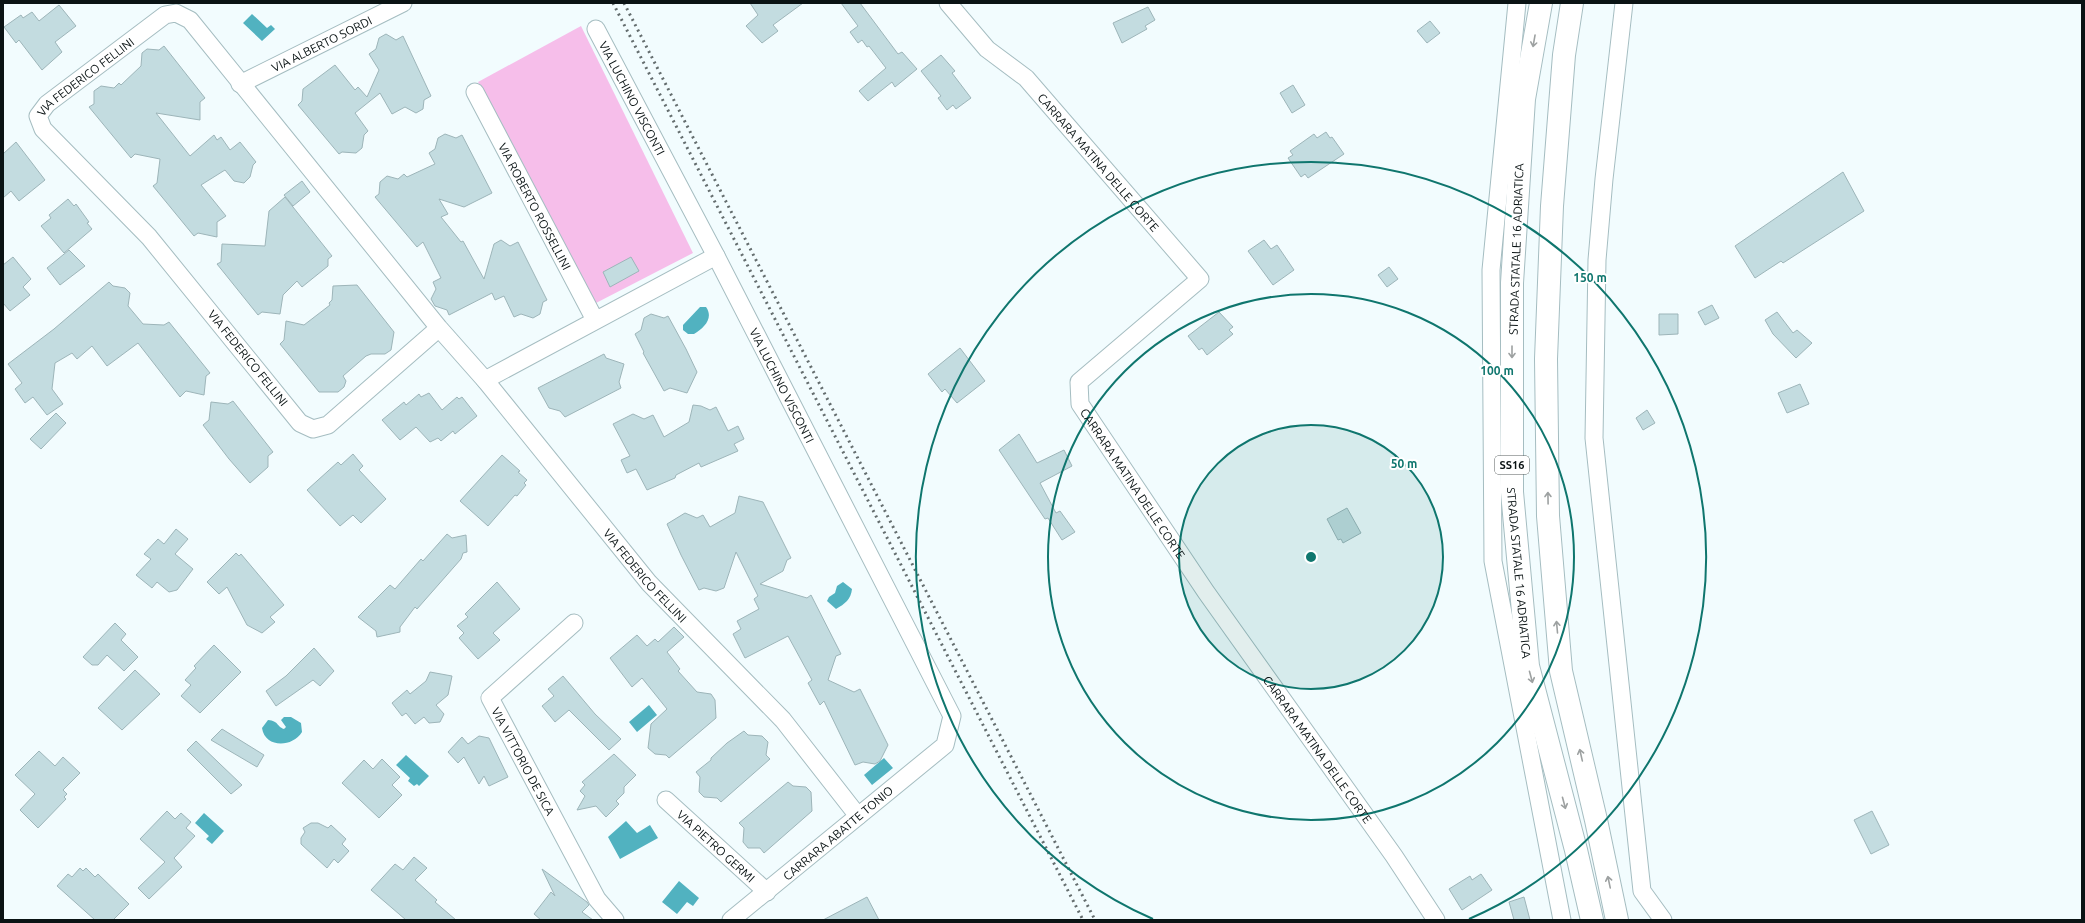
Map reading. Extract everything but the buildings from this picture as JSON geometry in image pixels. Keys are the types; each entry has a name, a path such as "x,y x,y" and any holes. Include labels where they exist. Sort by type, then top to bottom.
{"highway":[{"name":"STRADA STATALE 16 ADRIATICA","path":"1541,3 1524,99 1512,283 1512,492 1528,666 1576,850 1592,920"},
{"path":"1572,3 1564,55 1552,206 1546,359 1548,516 1561,671 1596,820 1617,920"}],"street":[{"name":"VIA ALBERTO SORDI","path":"240,84 403,3"},
{"name":"CARRARA MATINA DELLE CORTE","path":"948,3 987,49 1026,78 1200,279 1079,382 1080,404 1206,592 1394,856 1436,920"},
{"path":"1517,3 1491,270 1493,561 1562,920"},
{"path":"1624,3 1604,179 1597,260 1594,438 1642,891 1663,920"},
{"name":"VIA FEDERICO FELLINI","path":"439,328 328,425 314,429 300,423 149,237 43,129 38,116 47,104 165,14 176,13 190,20 240,84 439,328 485,380 649,583 784,720 858,816"},
{"name":"VIA LUCHINO VISCONTI","path":"596,29 716,256 952,716 945,745"},
{"name":"VIA ROBERTO ROSSELLINI","path":"475,92 596,320"},
{"path":"485,380 716,256"},
{"name":"VIA VITTORIO DE SICA","path":"574,623 490,698 597,899 615,920"},
{"name":"CARRARA ABATTE TONIO","path":"731,920 945,745"},
{"name":"VIA PIETRO GERMI","path":"666,800 766,892"}],"shaded area":[{"path":"581,26 693,253 596,303 478,82"}],"water":[{"path":"252,14 267,28 271,25 275,29 262,41 243,23"},
{"path":"700,307 706,307 708,311 709,315 707,322 698,332 688,334 683,330 683,325"},
{"path":"843,582 852,589 851,593 847,601 836,609 827,601 829,597 835,593 837,586"},
{"path":"649,705 657,715 637,732 629,722"},
{"path":"284,717 291,717 301,723 302,732 292,741 279,744 268,739 264,735 262,728 268,720 276,722 284,729 286,727 281,720"},
{"path":"406,755 429,776 419,786 417,784 414,786 408,781 410,778 396,765"},
{"path":"884,758 893,768 872,785 864,775"},
{"path":"204,813 224,831 212,844 206,839 209,836 195,823"},
{"path":"626,821 637,833 650,825 658,838 620,859 608,837"},
{"path":"679,881 699,898 693,906 687,902 677,914 662,902"}],"railway":[{"path":"613,3 1083,920"},
{"path":"624,3 1095,920"}]}
